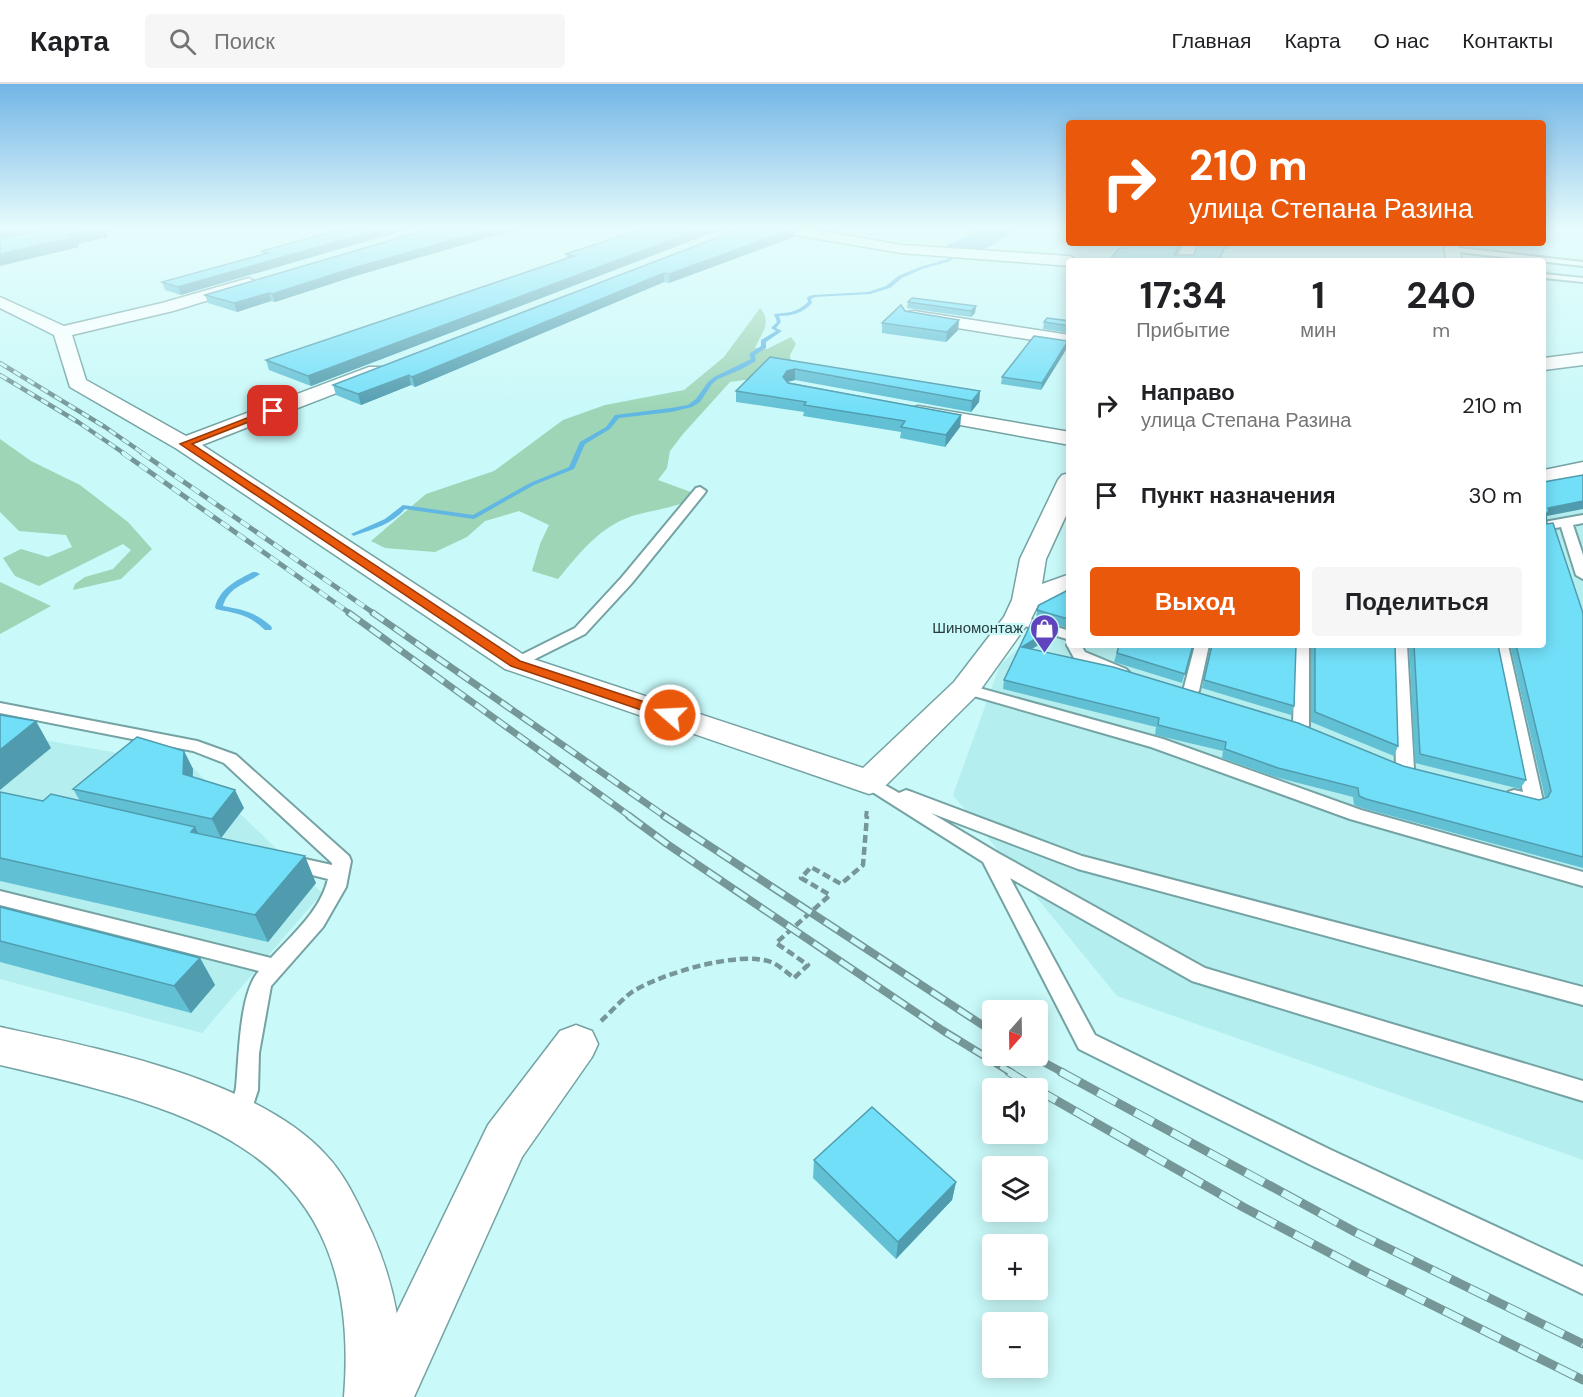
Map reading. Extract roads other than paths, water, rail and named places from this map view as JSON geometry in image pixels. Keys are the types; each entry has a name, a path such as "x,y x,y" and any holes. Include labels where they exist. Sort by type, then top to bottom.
{"street":[{"path":"0,302 62,332 167,307 231,288"},
{"path":"911,315 1066,340"},
{"path":"62,332 78,382 185,444 516,663 868,782 965,689 1022,609 1033,559 1066,489"},
{"path":"1546,364 1583,358"},
{"path":"185,444 394,364"},
{"path":"900,408 1066,438"},
{"path":"1546,477 1583,470"},
{"path":"1022,609 1066,584"},
{"path":"385,1397 505,1141 576,1044"},
{"path":"0,1046 154,1086 222,1110 300,1162 329,1198 361,1267 372,1313 376,1360 373,1397"}],"lane":[{"path":"516,663 580,631 627,580 700,490"},
{"path":"1546,526 1583,519"},
{"path":"1566,522 1583,575"},
{"path":"1022,609 1066,634"},
{"path":"1076,648 1079,655 1140,678"},
{"path":"1171,686 1196,693 1202,648"},
{"path":"1301,726 1302,648"},
{"path":"1384,760 1411,770 1400,648"},
{"path":"1502,648 1534,801 1502,793"},
{"path":"965,689 1157,743 1356,815 1583,879"},
{"path":"0,708 197,746 230,759 342,861 336,887 316,922 261,983 248,1053 247,1089 238,1119"},
{"path":"868,782 991,858 1199,975 1583,1091"},
{"path":"868,782 1078,862 1583,996"},
{"path":"269,858 339,874"},
{"path":"991,858 1087,1042 1322,1158 1583,1281"},
{"path":"0,898 275,967"}],"waterway":[{"path":"354,534 387,521 403,507 474,517 532,484 572,468 582,443 608,428 617,416 671,410 695,403 713,380 754,360 752,354 764,347 763,341 780,331 773,328 779,322 776,315 800,311 810,302 809,298 815,296 868,293 884,288"},
{"path":"256,574 228,590 219,607 247,613 268,628"}],"railway":[{"path":"0,363 105,427 144,454"},
{"path":"0,375 78,422 125,454"},
{"path":"123,453 351,614"},
{"path":"142,453 375,614"},
{"path":"349,613 631,817"},
{"path":"373,613 666,817"},
{"path":"629,816 942,1030 1012,1073"},
{"path":"664,816 982,1025"},
{"path":"1048,1064 1064,1073"},
{"path":"1009,1072 1019,1078"},
{"path":"1061,1072 1355,1232 1583,1344"},
{"path":"1048,1096 1243,1207 1362,1270 1583,1380"}],"place":[{"name":"Шиномонтаж","path":"1044,654"}]}
